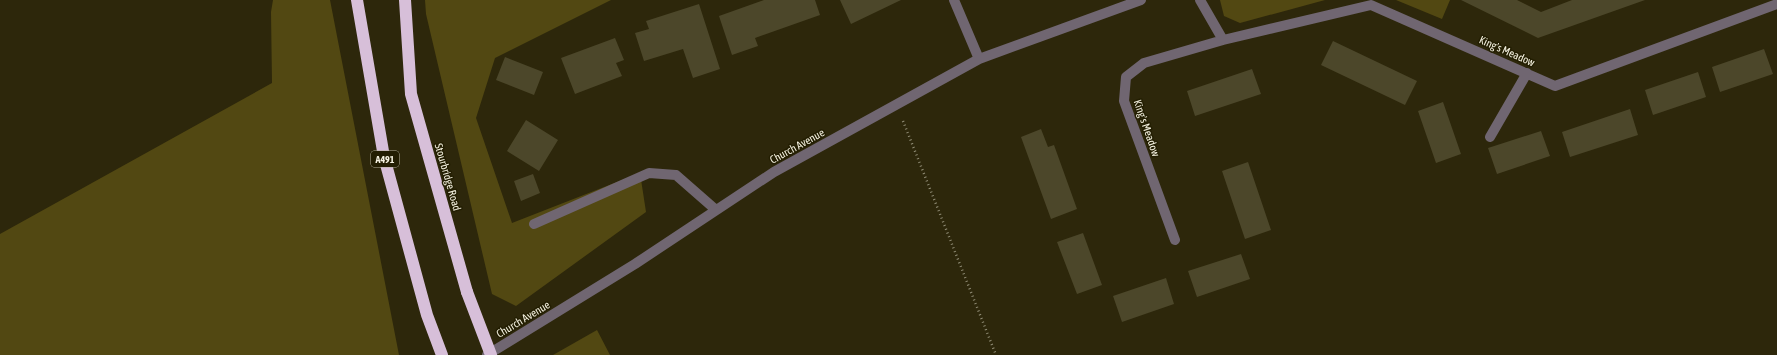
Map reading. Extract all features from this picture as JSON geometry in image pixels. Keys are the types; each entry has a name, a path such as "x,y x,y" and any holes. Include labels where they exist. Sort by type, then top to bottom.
{"highway":[{"name":"A491","path":"357,0 384,156 427,315 442,355"},
{"name":"Stourbridge Road","path":"405,0 411,94 467,292 491,355"}],"street":[{"path":"954,0 979,59"},
{"name":"Church Avenue","path":"487,355 635,264 774,172 896,104 979,59 1141,0"},
{"path":"1200,0 1223,40"},
{"name":"King's Meadow","path":"1174,240 1124,101 1126,77 1144,63 1223,40 1371,5 1556,86 1777,4"},
{"path":"1490,137 1527,73"},
{"path":"534,224 648,173 676,175 716,210"}],"path":[{"path":"896,104 996,355"}],"shaded area":[{"path":"273,0 330,0 399,355 0,355 0,234 272,83 271,12"},
{"path":"425,0 611,0 495,58 476,118 512,223 640,173 646,212 516,306 492,294 426,14"},
{"path":"1220,0 1325,0 1240,23 1224,16"},
{"path":"1396,0 1450,0 1442,19"},
{"path":"597,330 610,355 553,355"}],"building":[{"path":"764,0 815,0 820,15 755,38 758,46 732,55 719,16"},
{"path":"840,0 901,0 851,24"},
{"path":"1461,0 1517,0 1541,12 1572,0 1645,0 1538,38"},
{"path":"699,4 720,69 693,78 683,49 644,61 635,33 649,29 646,21"},
{"path":"615,38 624,60 616,63 622,76 575,94 561,58"},
{"path":"1333,41 1417,81 1405,105 1321,65"},
{"path":"1764,49 1773,74 1720,92 1712,67"},
{"path":"505,57 543,72 534,95 496,80"},
{"path":"1252,69 1261,94 1195,116 1187,91"},
{"path":"1698,72 1706,97 1653,115 1645,90"},
{"path":"1443,102 1461,154 1436,163 1418,111"},
{"path":"1630,109 1638,135 1570,157 1562,132"},
{"path":"526,120 558,140 539,171 507,151"},
{"path":"1041,129 1048,147 1054,145 1077,209 1051,219 1021,137"},
{"path":"1541,131 1550,156 1497,174 1488,148"},
{"path":"1248,162 1271,230 1245,239 1222,171"},
{"path":"533,174 540,193 521,201 514,181"},
{"path":"1083,233 1102,285 1077,294 1057,242"},
{"path":"1241,254 1250,279 1197,297 1188,271"},
{"path":"1166,278 1174,304 1122,322 1113,296"}]}
